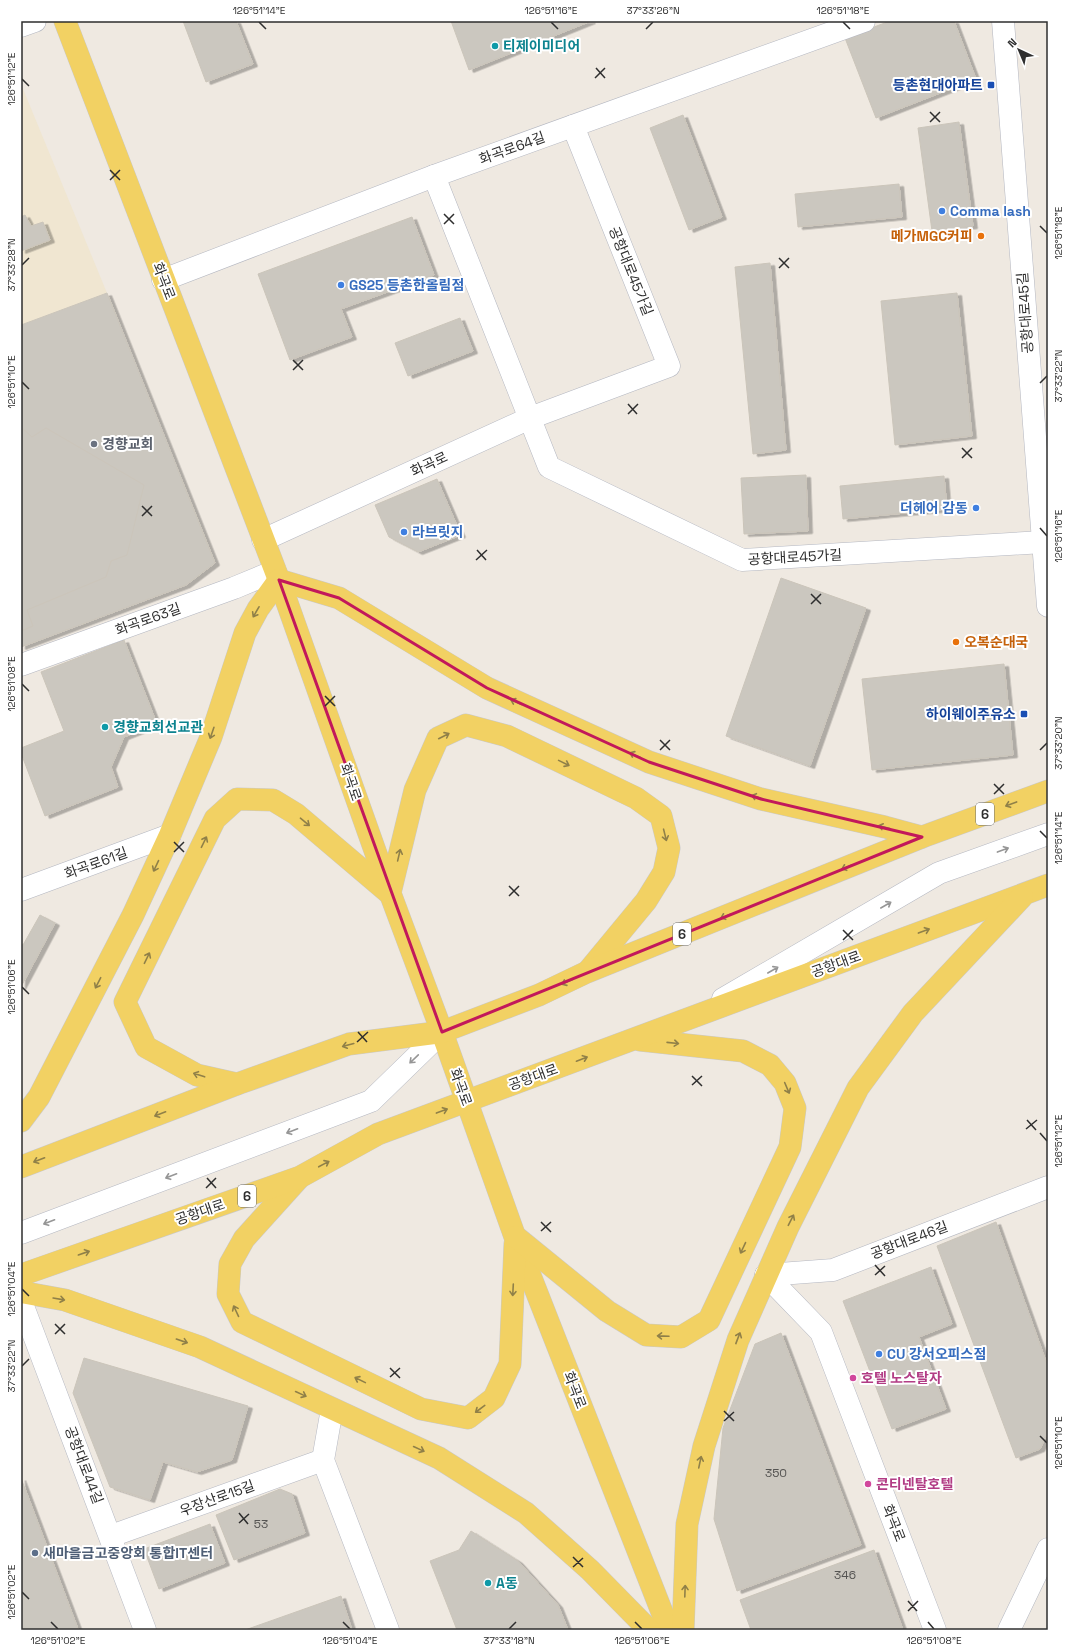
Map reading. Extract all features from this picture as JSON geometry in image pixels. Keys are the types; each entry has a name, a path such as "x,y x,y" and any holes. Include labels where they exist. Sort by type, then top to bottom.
{"main road":[{"name":"화곡로","path":"65,21 277,575 390,893 442,1032 515,1237 669,1630"},
{"path":"21,1121 39,1097 133,915 170,835 211,737 245,633 277,575 339,598 487,688 649,762 761,799 922,837"},
{"path":"237,1084 197,1075 146,1047 126,1002 215,819 237,799 274,800 296,814 390,893 415,790 438,738 466,725 507,736 636,798 661,816 669,848 664,872 646,901 587,972"},
{"name":"6","path":"21,1167 237,1084 349,1044 442,1032 540,995 587,972 922,837 1048,791"},
{"name":"공항대로","path":"21,1275 300,1177 378,1134 1048,885"},
{"path":"683,1630 687,1524 704,1446 738,1340 788,1227 858,1088 913,1013 1026,893"},
{"path":"515,1237 607,1311 646,1336 681,1336 710,1320 790,1147 795,1108 785,1083 770,1065 743,1051 634,1039"},
{"path":"300,1177 244,1239 230,1264 228,1294 242,1322 421,1409 468,1418 494,1398 510,1364 515,1237"},
{"path":"21,1292 66,1300 200,1347 440,1458 526,1513 590,1570 649,1630"}],"street":[{"path":"21,26 34,21"},
{"name":"화곡로64길","path":"163,280 434,176 864,21"},
{"name":"공항대로45길","path":"1003,21 1042,445 1043,542 1048,606"},
{"name":"공항대로45가길","path":"530,418 669,366 573,126"},
{"name":"공항대로45가길","path":"434,176 549,467 742,560 1043,542"},
{"name":"화곡로","path":"263,540 530,418"},
{"name":"화곡로63길","path":"21,665 234,588 277,575"},
{"path":"691,1018 939,874 1048,834"},
{"name":"화곡로61길","path":"21,890 170,835"},
{"path":"21,1233 371,1101 442,1032"},
{"name":"공항대로46길","path":"766,1275 833,1270 1048,1186"},
{"name":"화곡로","path":"766,1275 821,1332 935,1630"},
{"name":"공항대로44길","path":"21,1301 111,1536 145,1630"},
{"path":"332,1408 323,1460 388,1630"},
{"name":"우장산로15길","path":"111,1536 323,1460"},
{"path":"1009,1630 1048,1549"}],"highlighted area":[{"path":"279,580 339,598 487,688 649,762 761,799 922,837 442,1032"}],"shaded area":[{"path":"21,84 107,293 21,325"}],"building":[{"path":"183,21 236,21 253,64 206,82"},
{"name":"티제이미디어","path":"451,21 591,21 469,70"},
{"path":"890,21 954,21 976,79 876,118 845,38"},
{"path":"683,115 722,217 689,230 650,128"},
{"path":"959,122 973,226 932,231 918,128"},
{"path":"899,184 902,217 798,227 795,194"},
{"path":"25,215 31,226 43,222 50,240 21,251 21,217"},
{"path":"412,217 434,275 341,309 352,337 290,360 258,274"},
{"path":"770,263 786,450 753,454 735,267"},
{"name":"경향교회","path":"107,293 215,563 186,585 21,647 21,325"},
{"path":"957,293 972,436 895,445 881,301"},
{"path":"460,318 473,351 408,376 395,343"},
{"path":"21,427 32,437 46,428 144,485 127,555 111,561 106,577 27,610 33,626 21,631"},
{"path":"806,475 808,531 744,534 741,478"},
{"path":"944,476 947,509 843,519 840,486"},
{"path":"437,479 461,535 418,552 389,537 375,505"},
{"path":"781,578 866,608 810,766 726,736"},
{"name":"경향교회선교관","path":"124,640 157,724 124,737 111,767 118,787 45,816 21,753 21,748 64,731 41,672"},
{"path":"1004,664 1013,755 872,770 862,679"},
{"path":"40,915 55,923 21,987 21,944 23,945"},
{"path":"996,1222 1048,1367 1048,1432 1040,1449 1016,1458 937,1246"},
{"path":"931,1267 952,1324 919,1337 946,1409 892,1429 843,1301"},
{"path":"781,1333 861,1545 737,1591 714,1519 723,1428 755,1344"},
{"path":"84,1358 248,1406 232,1460 197,1472 163,1462 150,1500 110,1487 73,1393"},
{"name":"새마을금고중앙회 통합IT센터","path":"21,1478 78,1629 76,1630 21,1630"},
{"path":"280,1489 292,1494 305,1533 234,1560 216,1515"},
{"path":"210,1524 225,1563 159,1589 144,1549"},
{"name":"A동","path":"471,1531 518,1561 558,1605 568,1630 457,1630 430,1561 459,1550"},
{"path":"874,1550 903,1630 751,1630 740,1600"},
{"path":"341,1596 352,1630 245,1630"}],"place":[{"name":"티제이미디어","path":"495,46"},
{"name":"등촌현대아파트","path":"991,85"},
{"name":"Comma lash","path":"942,211"},
{"name":"메가MGC커피","path":"981,236"},
{"name":"GS25 등촌한올림점","path":"341,285"},
{"name":"경향교회","path":"94,444"},
{"name":"더헤어 감동","path":"976,508"},
{"name":"라브릿지","path":"404,532"},
{"name":"오복순대국","path":"956,642"},
{"name":"하이웨이주유소","path":"1024,714"},
{"name":"경향교회선교관","path":"105,727"},
{"name":"CU 강서오피스점","path":"879,1354"},
{"name":"호텔 노스탈자","path":"853,1378"},
{"name":"콘티넨탈호텔","path":"868,1484"},
{"name":"새마을금고중앙회 통합IT센터","path":"35,1553"},
{"name":"A동","path":"488,1583"}]}
